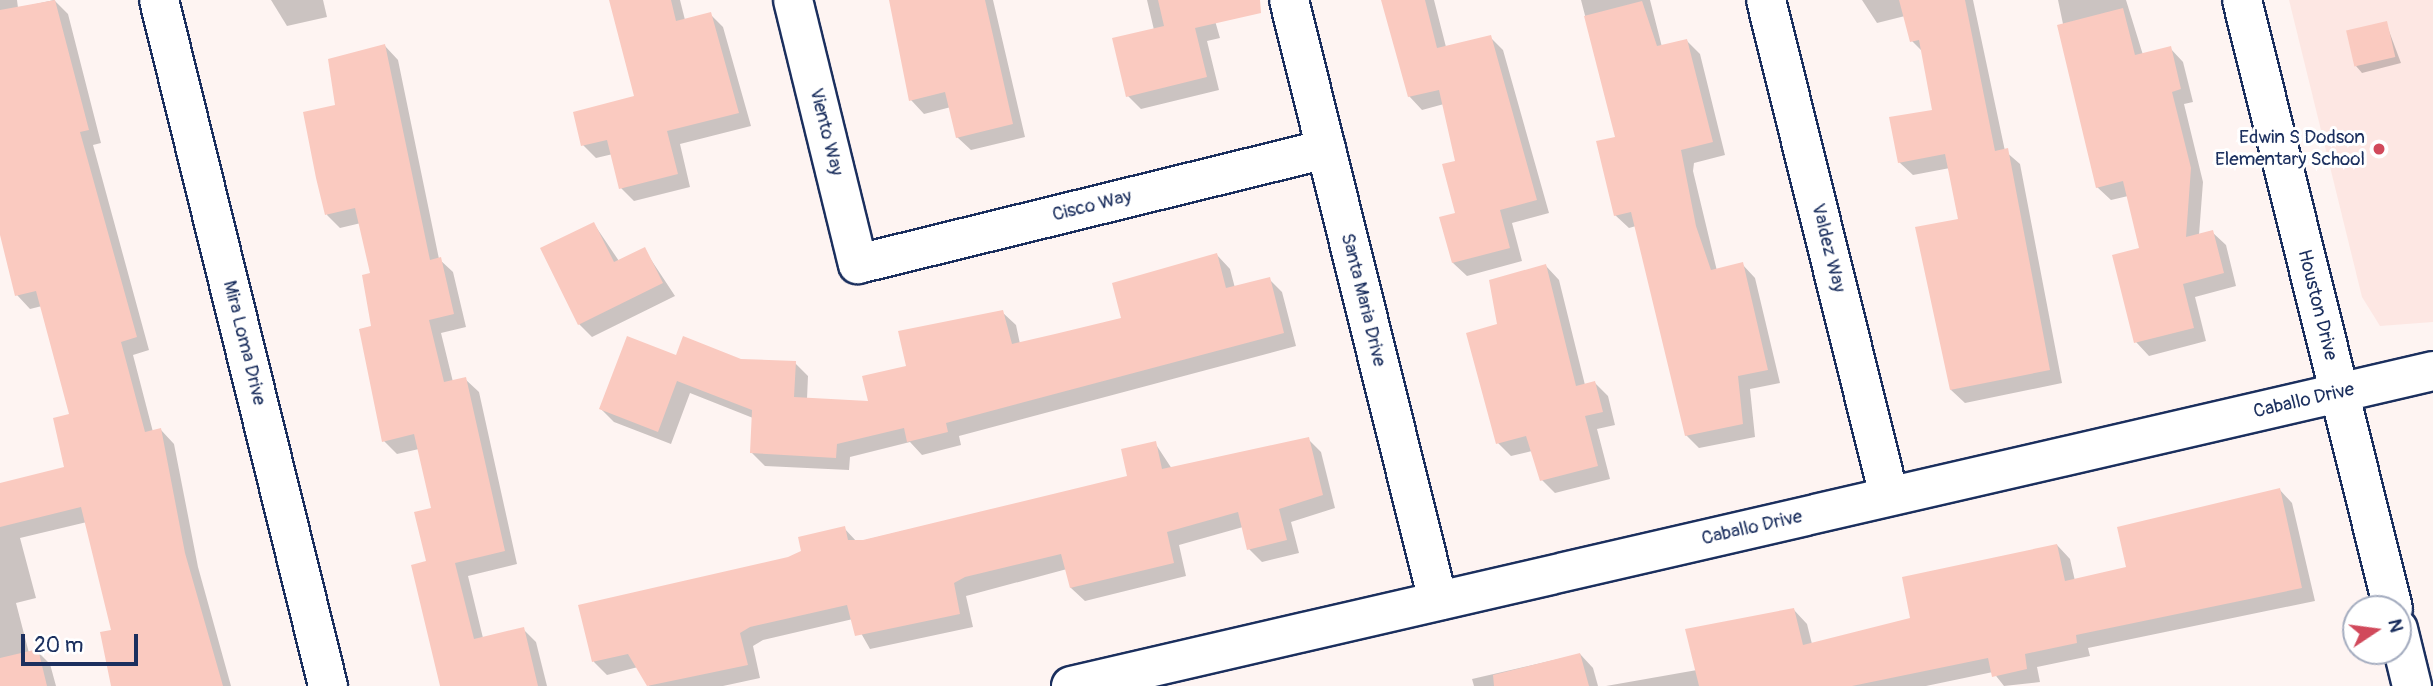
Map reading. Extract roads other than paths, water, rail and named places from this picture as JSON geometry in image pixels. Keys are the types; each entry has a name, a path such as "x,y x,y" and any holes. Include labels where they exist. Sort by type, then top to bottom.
{"street":[{"name":"Mira Loma Drive","path":"159,0 328,686"},
{"name":"Viento Way","path":"793,0 858,264"},
{"name":"Santa Maria Drive","path":"1289,0 1438,601"},
{"name":"Valdez Way","path":"1766,0 1889,496"},
{"name":"Houston Drive","path":"2242,0 2390,595"},
{"name":"Cisco Way","path":"858,264 1326,149"},
{"name":"Caballo Drive","path":"1070,686 2433,371"},
{"path":"2407,665 2412,686"}],"place":[{"name":"Edwin S Dodson Elementary School","path":"2379,149"}]}
